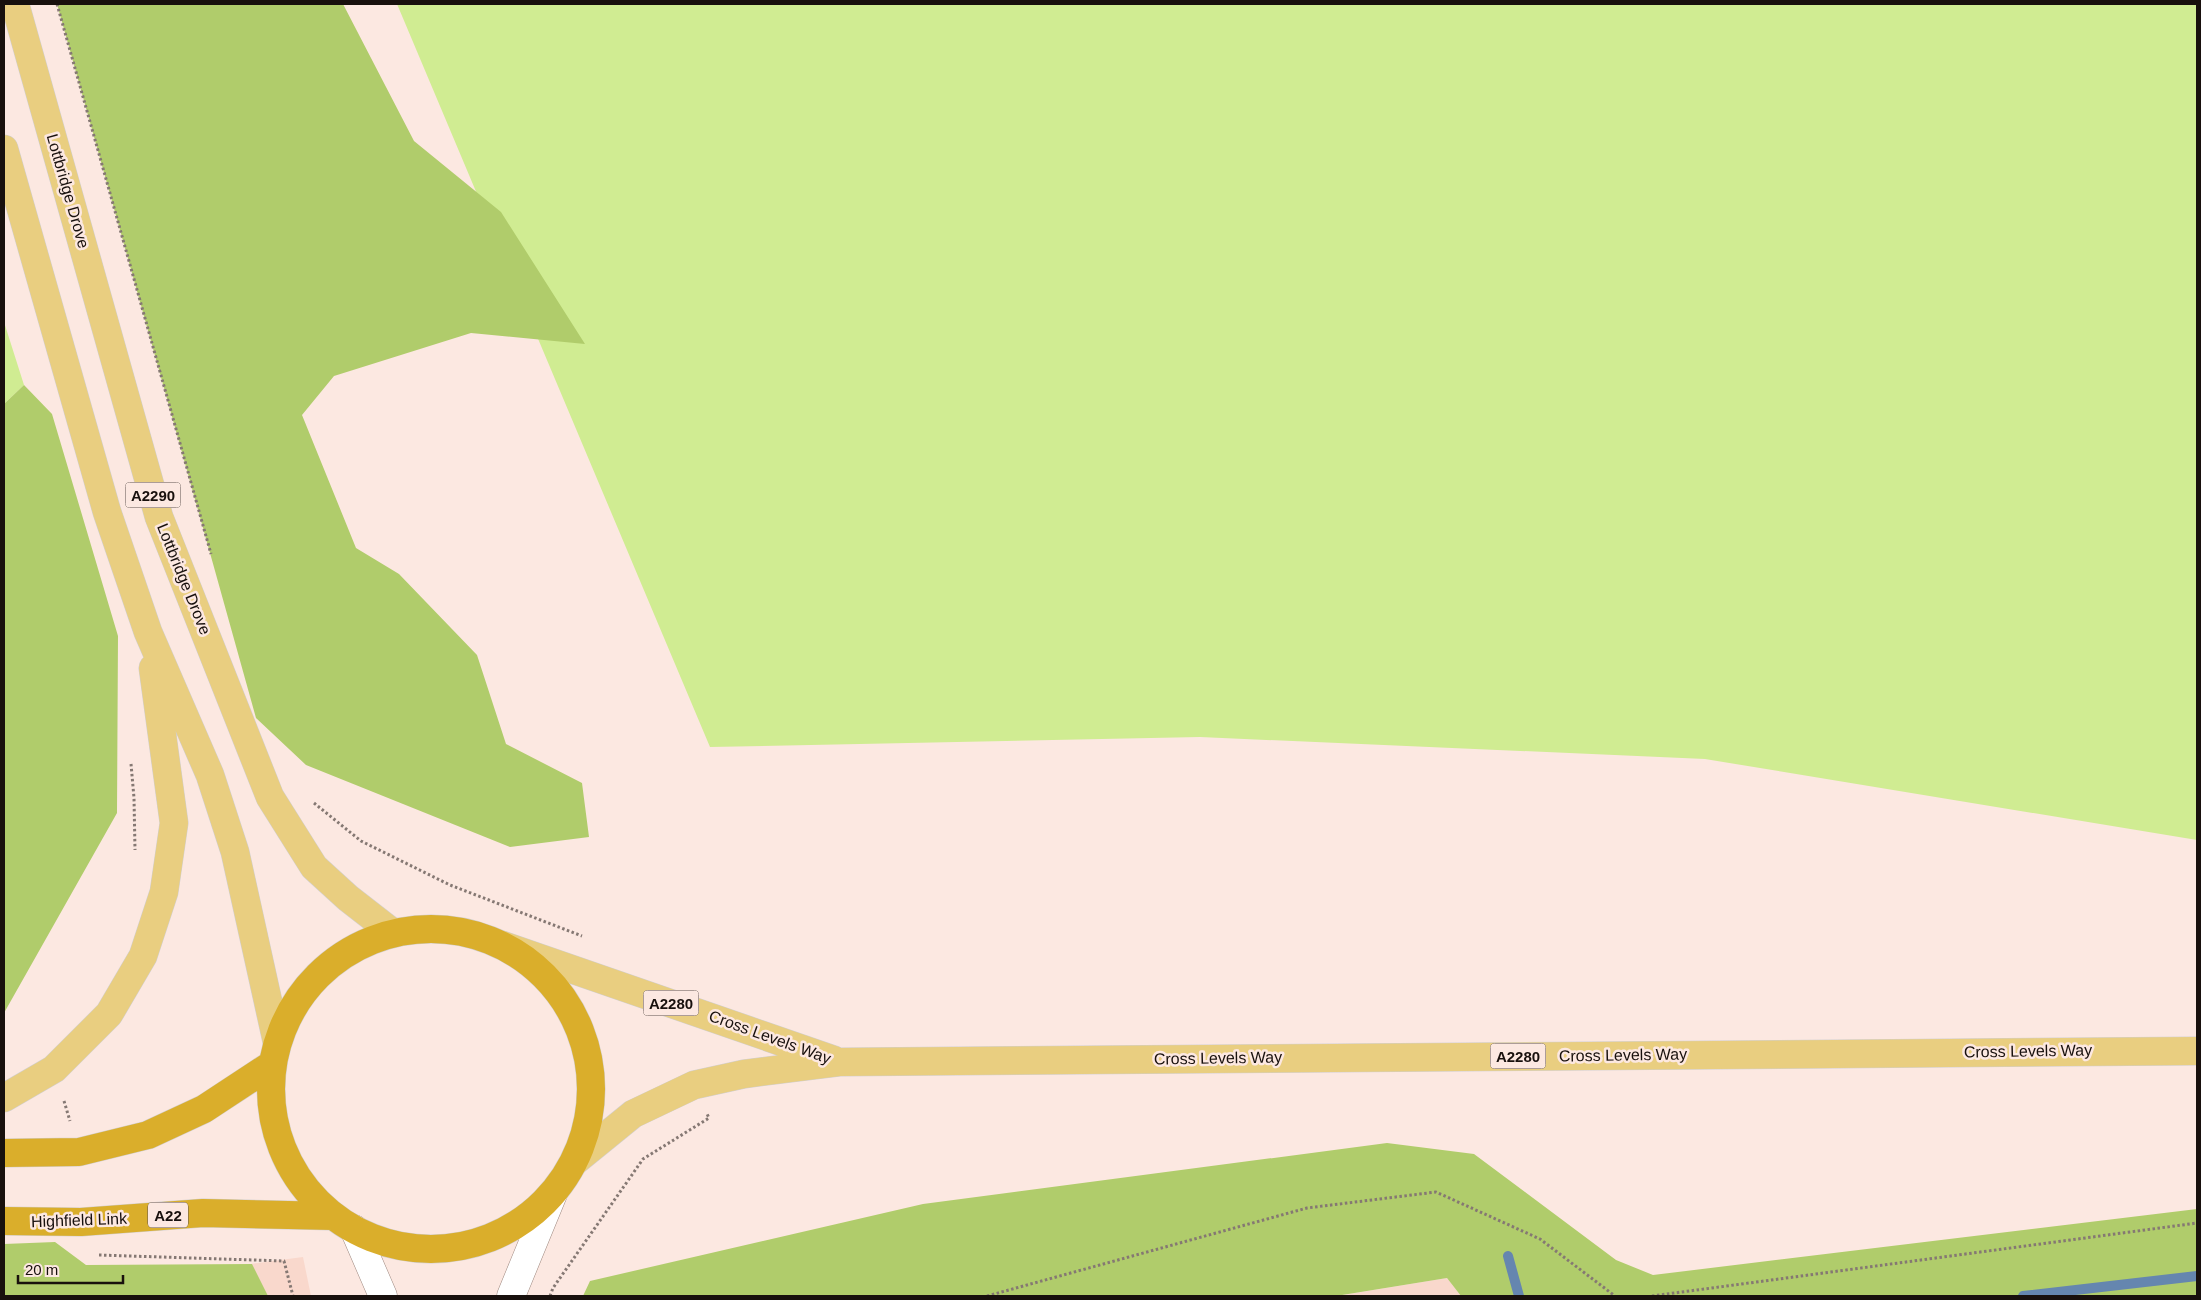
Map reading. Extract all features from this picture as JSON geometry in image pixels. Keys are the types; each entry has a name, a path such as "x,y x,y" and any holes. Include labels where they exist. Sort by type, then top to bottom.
{"highway":[{"path":"430,928 467,932 502,945 537,969 565,1001 583,1038 591,1080 588,1122 574,1162 553,1194 520,1223 481,1242 438,1249 394,1245 343,1223 304,1188 283,1153 272,1114 274,1054 294,1004 320,972 354,948 393,933 430,928"},
{"path":"4,1153 79,1152 148,1135 204,1109 274,1054"},
{"name":"Highfield Link","path":"4,1221 81,1222 202,1213 343,1223"}],"main road":[{"name":"Lottbridge Drove","path":"15,4 159,517 270,797 314,866 348,898 393,933"},
{"name":"A2290","path":"4,150 107,512 148,632 210,775 235,852 274,1054"},
{"path":"4,1098 54,1069 109,1014 144,956 164,892 174,823 148,632"},
{"name":"Cross Levels Way","path":"502,945 839,1062"},
{"name":"Cross Levels Way","path":"574,1162 633,1114 694,1085 744,1074 839,1062 2197,1051"}],"street":[{"path":"511,1296 553,1194"},
{"path":"343,1223 383,1296"}],"path":[{"path":"57,4 212,559"},
{"path":"131,760 136,856"},
{"path":"313,803 361,841 441,881 586,938"},
{"path":"54,1069 79,1152"},
{"path":"550,1296 553,1288 643,1159 709,1118"},
{"path":"987,1296 1306,1208 1436,1192 1540,1239 1615,1296"},
{"path":"81,1222 92,1255 284,1260 293,1296"},
{"path":"1652,1296 2197,1223"}],"shaded area":[{"path":"303,1257 311,1296 13,1296"},
{"path":"1447,1278 1461,1296 1337,1296"}],"green space":[{"path":"57,4 343,4 414,141 501,212 585,344 471,333 334,376 302,415 356,548 399,574 477,655 506,744 582,783 589,837 510,847 306,765 256,718"},
{"path":"397,4 2197,4 2197,840 1705,759 1200,737 710,747"},
{"path":"4,322 24,385 4,404"},
{"path":"24,385 52,414 118,636 117,813 4,1013 4,404"},
{"path":"1387,1143 1474,1154 1616,1260 1653,1275 2197,1209 2197,1296 1461,1296 1447,1278 1336,1296 583,1296 590,1281 923,1204"},
{"path":"55,1242 86,1265 252,1264 268,1296 4,1296 4,1244"}],"waterway":[{"path":"1508,1256 1519,1296"},
{"path":"2023,1296 2197,1276"}]}
